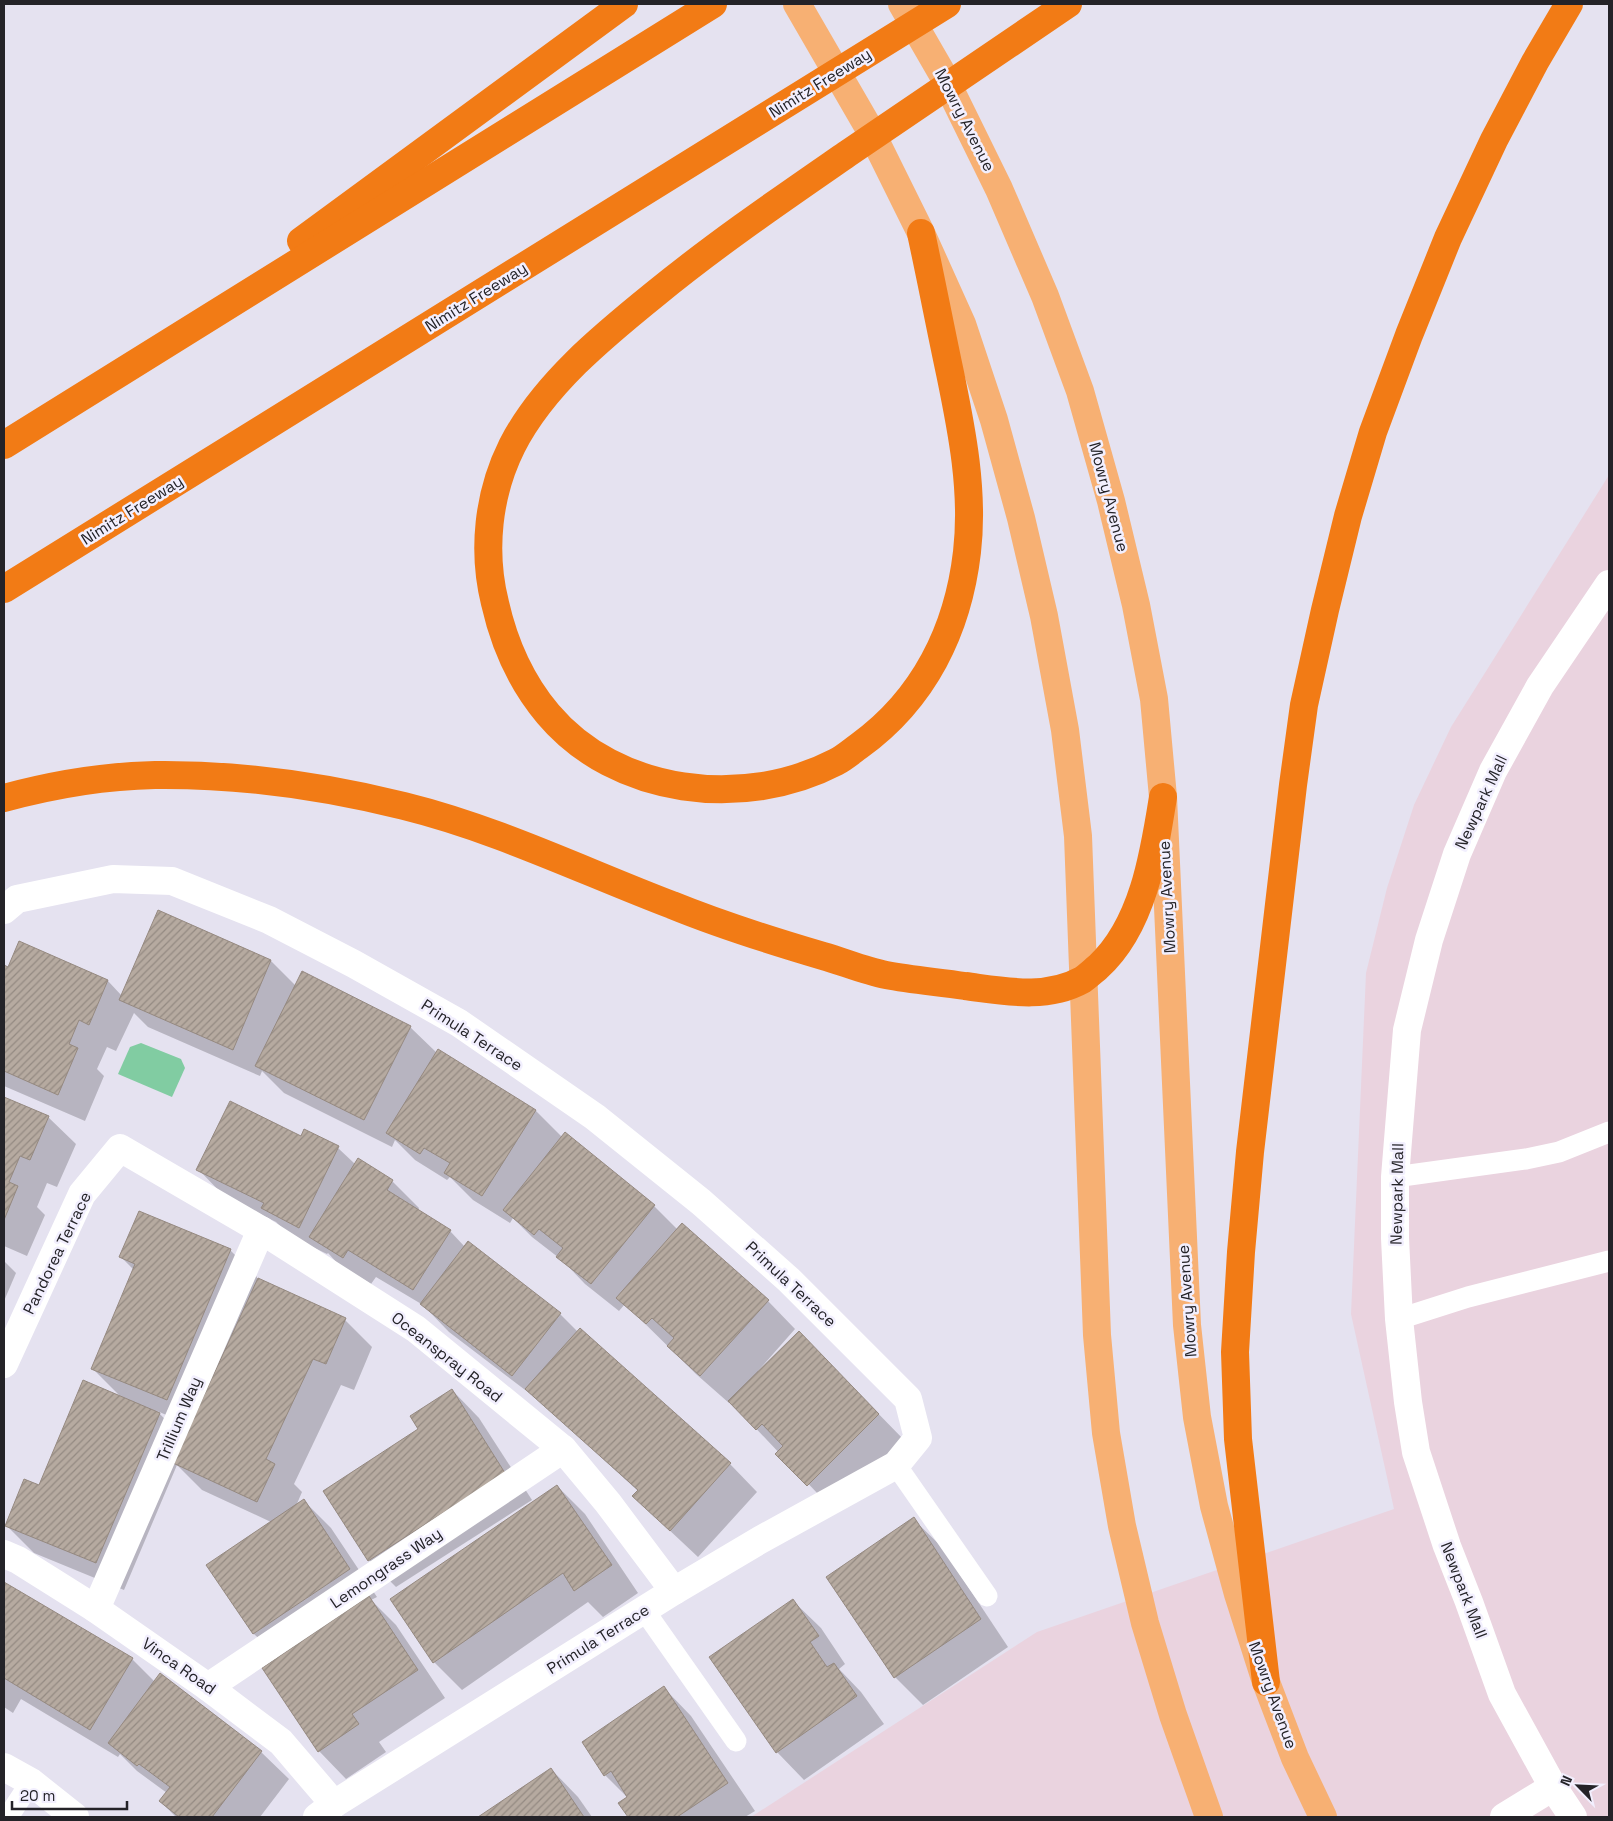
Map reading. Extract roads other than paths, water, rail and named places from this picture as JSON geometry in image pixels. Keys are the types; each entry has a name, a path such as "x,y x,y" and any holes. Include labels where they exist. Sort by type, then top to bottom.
{"highway":[{"path":"128,368 624,4"},
{"path":"4,445 713,4"},
{"name":"Nimitz Freeway","path":"4,589 947,4"},
{"path":"921,233 963,437 968,497 967,550 959,597 942,646 916,690 880,731 837,762 790,780 745,789 700,789 658,782 618,767 580,745 548,714 521,676 501,630 490,582 488,532 495,487 513,444 539,404 576,362 620,322 729,236 1068,4"},
{"path":"1266,1682 1238,1439 1235,1352 1250,1152 1304,704 1348,516 1373,432 1409,335 1448,238 1494,140 1535,62 1569,4"},
{"path":"4,798 29,791 92,780 152,775 210,776 309,786 404,806 478,827 666,903 749,934 886,975 1009,992 1038,993 1060,989 1084,979 1110,956 1130,922 1144,886 1155,848 1162,797"}],"main road":[{"path":"797,4 870,130 921,233 962,324 994,420 1021,518 1044,616 1065,730 1078,836 1097,1335 1106,1433 1122,1526 1145,1623 1173,1715 1209,1817"},
{"name":"Mowry Avenue","path":"902,4 943,75 999,189 1045,296 1077,383 1111,501 1136,605 1154,699 1162,797 1186,1325 1197,1416 1214,1506 1238,1594 1266,1682 1295,1758 1323,1817"}],"street":[{"name":"Newpark Mall","path":"1573,1817 1553,1786 1502,1694 1432,1503 1416,1452 1408,1402 1399,1318 1395,1238 1395,1177 1407,1030 1429,940 1457,854 1493,771 1540,686 1609,584"},
{"name":"Primula Terrace","path":"4,910 17,899 112,879 172,881 269,920 354,964 459,1023 595,1117 701,1202 789,1280 908,1399 918,1438 896,1465 760,1540 674,1591 325,1810"},
{"name":"Oceanspray Road","path":"120,1148 261,1230 416,1329 563,1449 608,1503 674,1591"},
{"name":"Pandorea Terrace","path":"4,1364 82,1194 120,1148"},
{"name":"Trillium Way","path":"96,1608 261,1230"},
{"name":"Lemongrass Way","path":"208,1687 563,1449"},
{"name":"Vinca Road","path":"4,1554 18,1560 96,1608 208,1687 281,1742 325,1810"},
{"path":"4,1767 31,1782 75,1817"},
{"path":"1504,1817 1553,1786"}],"lane":[{"path":"1395,1177 1526,1159 1559,1152 1609,1132"},
{"path":"1399,1318 1468,1297 1609,1262"},
{"path":"896,1465 987,1596"},
{"path":"644,1610 736,1741"},
{"path":"8,1817 31,1782"}]}
